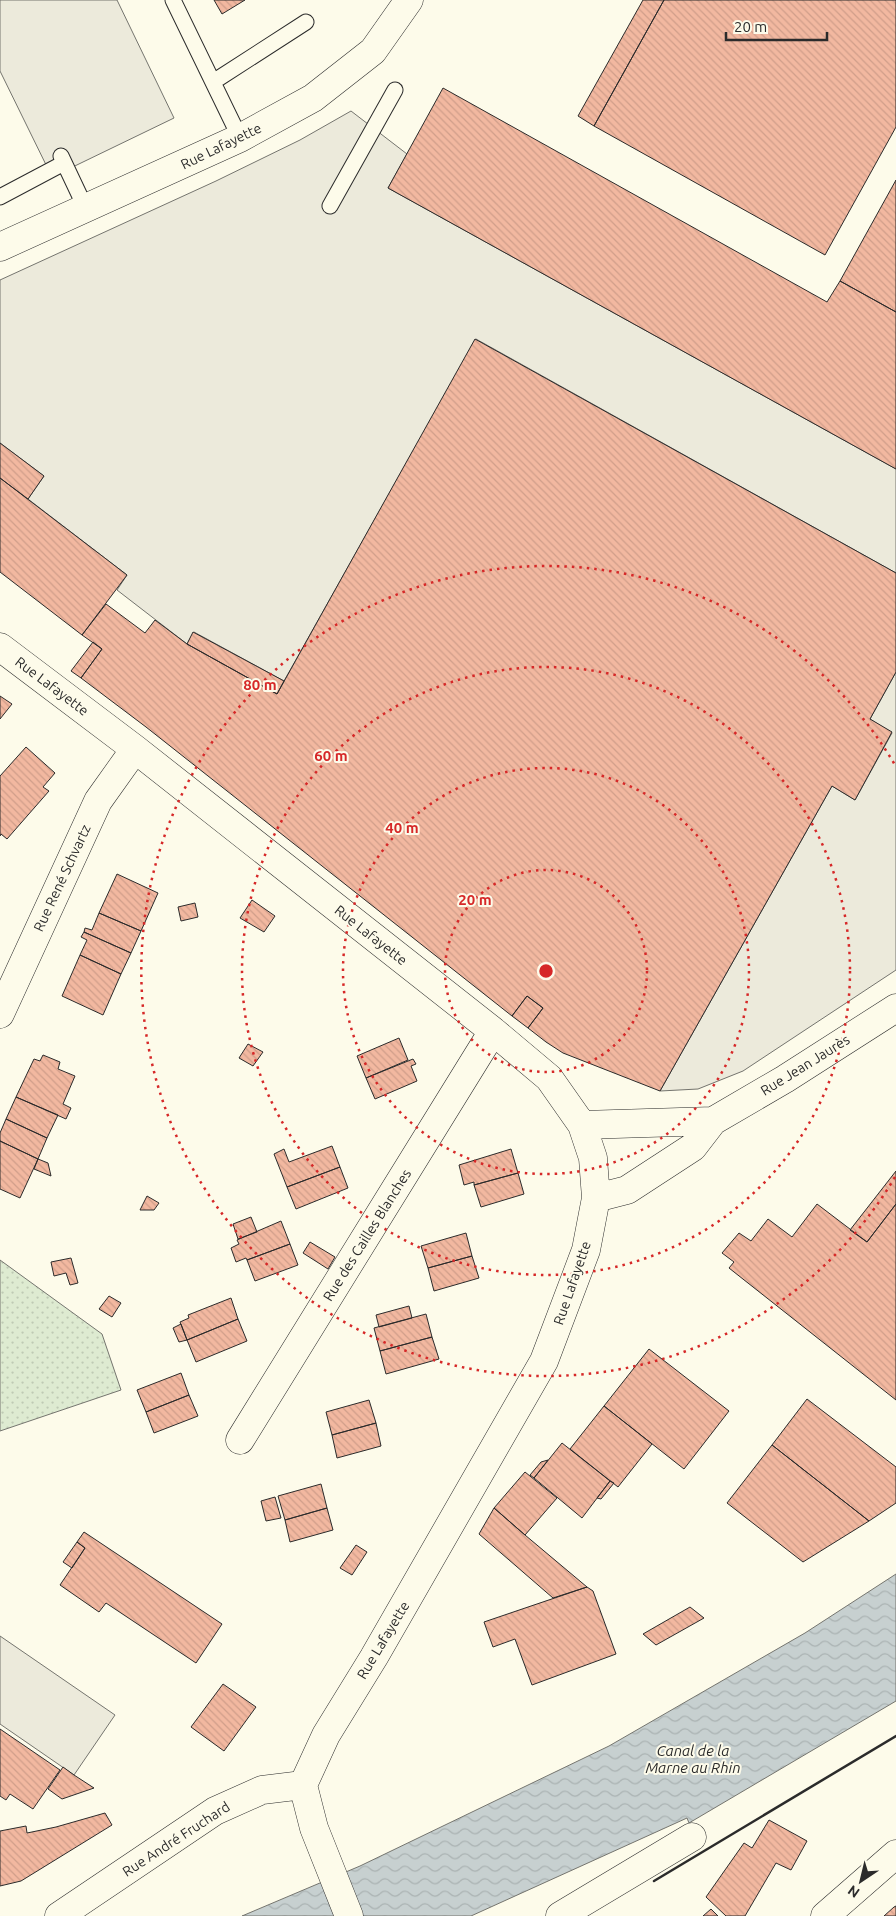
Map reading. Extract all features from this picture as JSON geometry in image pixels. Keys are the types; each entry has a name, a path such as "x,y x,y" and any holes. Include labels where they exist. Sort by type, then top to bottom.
{"street":[{"name":"Rue Lafayette","path":"0,247 240,138 314,98 361,62 383,39 409,0"},
{"name":"Rue Lafayette","path":"0,647 135,749 493,1031 549,1078 582,1125 593,1158 596,1198 586,1250 544,1361 374,1657 326,1735 303,1785"},
{"name":"Rue René Schvartz","path":"0,1014 98,801 135,749"},
{"name":"Rue Jean Jaurès","path":"596,1198 627,1190 693,1147 713,1121 896,1008"},
{"name":"Rue des Cailles Blanches","path":"240,1440 493,1031"},
{"name":"Rue Jean Jaurès","path":"582,1125 713,1121"},
{"path":"303,1785 324,1857 349,1916"},
{"name":"Rue André Fruchard","path":"59,1916 215,1811 262,1790 303,1785"},
{"path":"560,1916 692,1838"},
{"path":"825,1916 896,1854"}],"lane":[{"path":"173,0 240,138"},
{"path":"213,82 306,22"},
{"path":"330,206 395,90"},
{"path":"0,197 62,159 86,209"}],"green space":[{"path":"0,1260 102,1334 121,1390 0,1431"}],"shaded area":[{"path":"0,0 117,0 174,118 52,177 0,71"},
{"path":"351,111 407,154 388,188 896,469 896,573 476,339 284,681 194,632 187,644 117,590 127,575 28,499 44,476 0,443 0,280 216,181 300,140"},
{"path":"896,672 896,970 743,1071 698,1089 660,1091 832,786 855,800 892,733 870,719"},
{"path":"0,1636 115,1715 74,1775 0,1724"}],"water":[{"name":"Canal de la Marne au Rhin","path":"896,1574 896,1701 689,1823 687,1818 471,1916 242,1916 360,1866 609,1746 805,1633"}],"building":[{"path":"214,0 245,0 222,14"},
{"path":"643,0 664,0 594,126 578,116"},
{"path":"664,0 896,0 896,127 825,255 594,126"},
{"path":"443,88 827,302 840,281 896,312 896,469 388,188"},
{"path":"896,180 896,312 840,281"},
{"path":"475,339 896,573 896,672 870,719 892,732 855,800 832,786 660,1091 563,1053 546,1042 528,1028 543,1008 527,996 512,1016 146,727 81,678 102,649 82,635 106,604 145,633 155,620 187,644 277,694"},
{"path":"0,443 44,476 28,499 0,478"},
{"path":"0,478 127,575 82,635 0,572"},
{"path":"193,632 284,681 277,694 187,644"},
{"path":"93,642 102,649 81,678 71,671"},
{"path":"0,696 12,704 0,719"},
{"path":"26,747 55,773 43,787 49,791 7,839 1,834 0,836 0,776"},
{"path":"117,874 158,893 141,931 99,913"},
{"path":"252,900 275,916 264,932 240,918"},
{"path":"195,903 198,917 181,921 178,907"},
{"path":"99,913 141,931 131,953 84,932 85,928 92,930"},
{"path":"84,932 131,953 121,974 80,955 87,940 81,937"},
{"path":"80,955 121,974 103,1015 62,996"},
{"path":"527,996 543,1008 528,1028 512,1016"},
{"path":"399,1038 408,1060 366,1078 357,1056"},
{"path":"248,1044 263,1052 253,1066 239,1058"},
{"path":"43,1055 60,1062 58,1069 75,1076 63,1104 71,1108 66,1119 16,1097 34,1059 40,1061"},
{"path":"413,1059 416,1064 411,1066 417,1081 375,1099 366,1078"},
{"path":"16,1097 58,1115 47,1138 6,1119"},
{"path":"6,1119 47,1138 38,1159 0,1141 0,1133"},
{"path":"0,1141 38,1159 20,1198 0,1189"},
{"path":"332,1146 340,1167 287,1187 274,1154 284,1149 289,1162"},
{"path":"511,1149 518,1173 474,1185 474,1182 464,1185 459,1165"},
{"path":"38,1159 48,1163 51,1176 34,1169"},
{"path":"340,1167 348,1188 296,1209 287,1187"},
{"path":"896,1171 896,1204 867,1242 850,1230"},
{"path":"518,1173 524,1194 481,1207 474,1185"},
{"path":"147,1196 159,1203 154,1210 140,1210"},
{"path":"817,1204 867,1242 896,1204 896,1400 729,1268 734,1262 722,1253 739,1233 751,1241 768,1219 792,1237"},
{"path":"251,1217 257,1232 238,1239 233,1224"},
{"path":"281,1221 290,1244 247,1260 246,1258 236,1262 231,1248 239,1244 237,1240"},
{"path":"466,1233 472,1256 428,1268 421,1246"},
{"path":"310,1242 335,1257 328,1269 303,1253"},
{"path":"290,1244 298,1265 255,1281 247,1260"},
{"path":"472,1256 479,1278 434,1291 428,1268"},
{"path":"71,1258 78,1283 70,1285 66,1273 54,1276 51,1262"},
{"path":"109,1296 121,1303 112,1317 99,1309"},
{"path":"231,1298 238,1319 187,1340 180,1322 189,1318 188,1315"},
{"path":"409,1306 412,1318 379,1327 376,1315"},
{"path":"426,1314 432,1337 380,1351 374,1328"},
{"path":"238,1319 247,1341 196,1362 187,1340"},
{"path":"181,1324 187,1340 179,1342 173,1328"},
{"path":"432,1337 439,1359 386,1374 380,1351"},
{"path":"649,1349 729,1411 684,1469 604,1406"},
{"path":"181,1373 189,1395 146,1412 137,1390"},
{"path":"189,1395 198,1416 154,1433 146,1412"},
{"path":"807,1399 896,1467 896,1503 869,1521 772,1445"},
{"path":"369,1400 376,1423 332,1435 326,1412"},
{"path":"604,1406 652,1444 618,1487 570,1449"},
{"path":"376,1423 381,1446 337,1458 332,1435"},
{"path":"562,1443 610,1481 582,1518 534,1478"},
{"path":"772,1445 869,1521 803,1562 727,1503"},
{"path":"548,1460 534,1478 530,1475 541,1462"},
{"path":"525,1472 557,1498 525,1535 494,1508"},
{"path":"610,1481 614,1483 601,1499 597,1498"},
{"path":"321,1484 327,1508 285,1520 278,1496"},
{"path":"275,1497 281,1518 266,1521 261,1501"},
{"path":"327,1508 333,1530 290,1542 285,1520"},
{"path":"494,1508 587,1587 553,1598 479,1534"},
{"path":"84,1532 222,1624 196,1663 106,1603 99,1612 60,1585 85,1548 77,1542"},
{"path":"77,1542 85,1548 72,1568 63,1562"},
{"path":"356,1545 367,1552 352,1575 340,1568"},
{"path":"587,1587 593,1591 616,1654 532,1685 515,1639 493,1647 484,1622"},
{"path":"690,1607 704,1618 656,1645 643,1634"},
{"path":"223,1684 256,1707 224,1751 191,1727"},
{"path":"0,1729 60,1770 33,1809 10,1794 6,1800 0,1796"},
{"path":"63,1767 94,1788 62,1799 48,1789"},
{"path":"105,1813 112,1825 21,1881 0,1886 0,1831 26,1826 27,1833"},
{"path":"769,1820 807,1841 791,1870 776,1863 745,1916 726,1916 706,1897 744,1843 752,1848"},
{"path":"896,1906 896,1916 884,1916 894,1907"},
{"path":"711,1909 718,1916 703,1916"}],"wall":[{"path":"654,1881 896,1736"}]}
